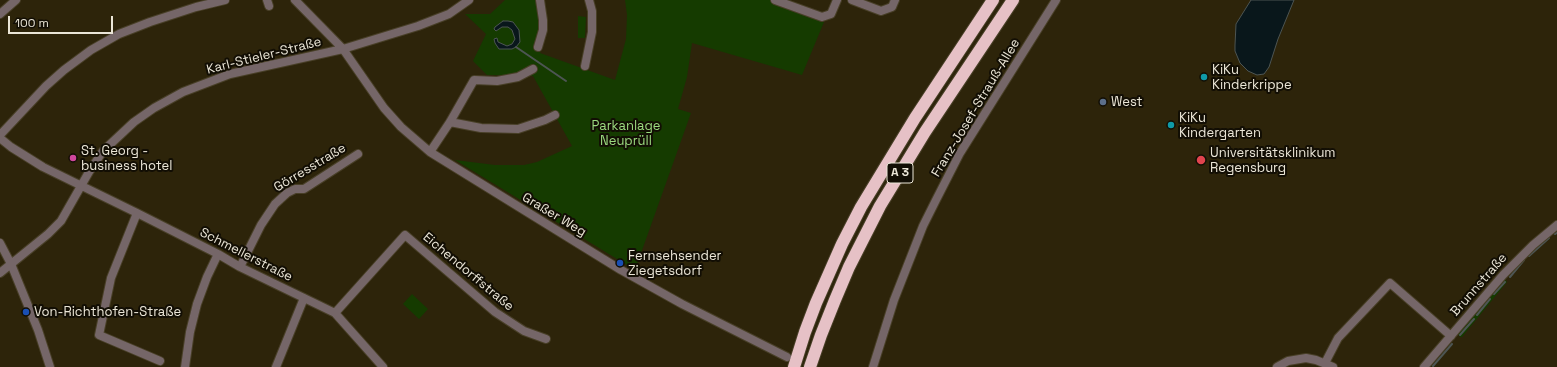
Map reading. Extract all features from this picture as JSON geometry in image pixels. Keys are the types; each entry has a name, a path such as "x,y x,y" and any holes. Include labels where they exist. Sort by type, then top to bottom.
{"highway":[{"name":"A 3","path":"790,362 842,244 861,207 900,142 994,0"},
{"name":"A 3","path":"810,367 820,335 837,294 862,240 880,206 925,132 1013,0"}],"street":[{"path":"0,14 16,0"},
{"path":"0,135 46,86 64,70 91,50 119,34 150,22 196,7 225,0"},
{"name":"Graßer Weg","path":"295,0 342,49 384,108 401,127 430,152 621,270 790,362"},
{"name":"Karl-Stieler-Straße","path":"0,273 48,234 61,221 96,160 122,132 154,108 183,92 230,74 342,49 418,26 449,14 469,0"},
{"path":"538,47 543,30 540,0"},
{"path":"585,66 592,32 592,10 589,0"},
{"path":"775,0 822,17 831,14 837,0"},
{"path":"852,0 880,11 892,7 895,0"},
{"name":"Franz-Josef-Strauß-Allee","path":"873,367 894,300 923,226 960,153 1056,0"},
{"path":"430,152 450,122 474,80 497,82 518,77 533,69"},
{"path":"450,122 481,128 518,129 555,115"},
{"name":"Schmellerstraße","path":"0,138 11,147 43,167 218,254 240,267 335,313 382,367"},
{"name":"Görresstraße","path":"240,267 261,225 275,204 295,189 304,189 358,154"},
{"path":"136,213 111,278 99,335 160,361"},
{"name":"Brunnstraße","path":"1424,367 1512,265 1538,240 1557,225"},
{"name":"Eichendorffstraße","path":"335,313 405,235 495,312 524,331 546,339"},
{"path":"0,243 11,264 38,330 50,367"},
{"path":"186,367 190,332 197,304 207,277 218,254"},
{"path":"1277,367 1288,362 1306,358 1329,365 1338,338 1390,284 1451,336"},
{"path":"276,367 304,298"}],"green space":[{"name":"Parkanlage Neuprüll","path":"505,0 541,0 544,38 540,53 615,80 626,39 627,15 625,0 772,0 824,22 802,75 692,43 687,77 678,109 691,113 635,270 455,160 495,165 524,165 537,162 572,146 533,76 487,75 473,61 486,34 465,14 490,14"},
{"path":"578,16 586,17 585,38 578,38"},
{"path":"1505,279 1507,282 1462,337 1460,337 1457,333"},
{"path":"412,294 428,309 419,319 403,304"}],"shaded area":[{"path":"1251,0 1294,0 1278,39 1269,67 1264,74 1257,75 1248,71 1240,63 1235,51 1236,24"},
{"path":"503,21 513,22 519,30 520,42 512,49 499,49 495,43 494,39 497,38 498,42 507,46 512,44 515,39 512,30 508,27 502,27 496,31 494,29"}],"waterway":[{"path":"516,47 566,81"},
{"path":"1529,256 1549,238"},
{"path":"1510,277 1524,260"},
{"path":"1494,294 1505,282"},
{"path":"1477,315 1490,299"},
{"path":"1460,335 1474,319"},
{"path":"1433,366 1452,344"}],"place":[{"name":"KiKu Kinderkrippe","path":"1204,77"},
{"name":"West","path":"1103,102"},
{"name":"KiKu Kindergarten","path":"1171,125"},
{"name":"St. Georg - business hotel","path":"73,158"},
{"name":"Universitätsklinikum Regensburg","path":"1201,160"},
{"name":"Fernsehsender Ziegetsdorf","path":"620,263"},
{"name":"Von-Richthofen-Straße","path":"26,312"}]}
